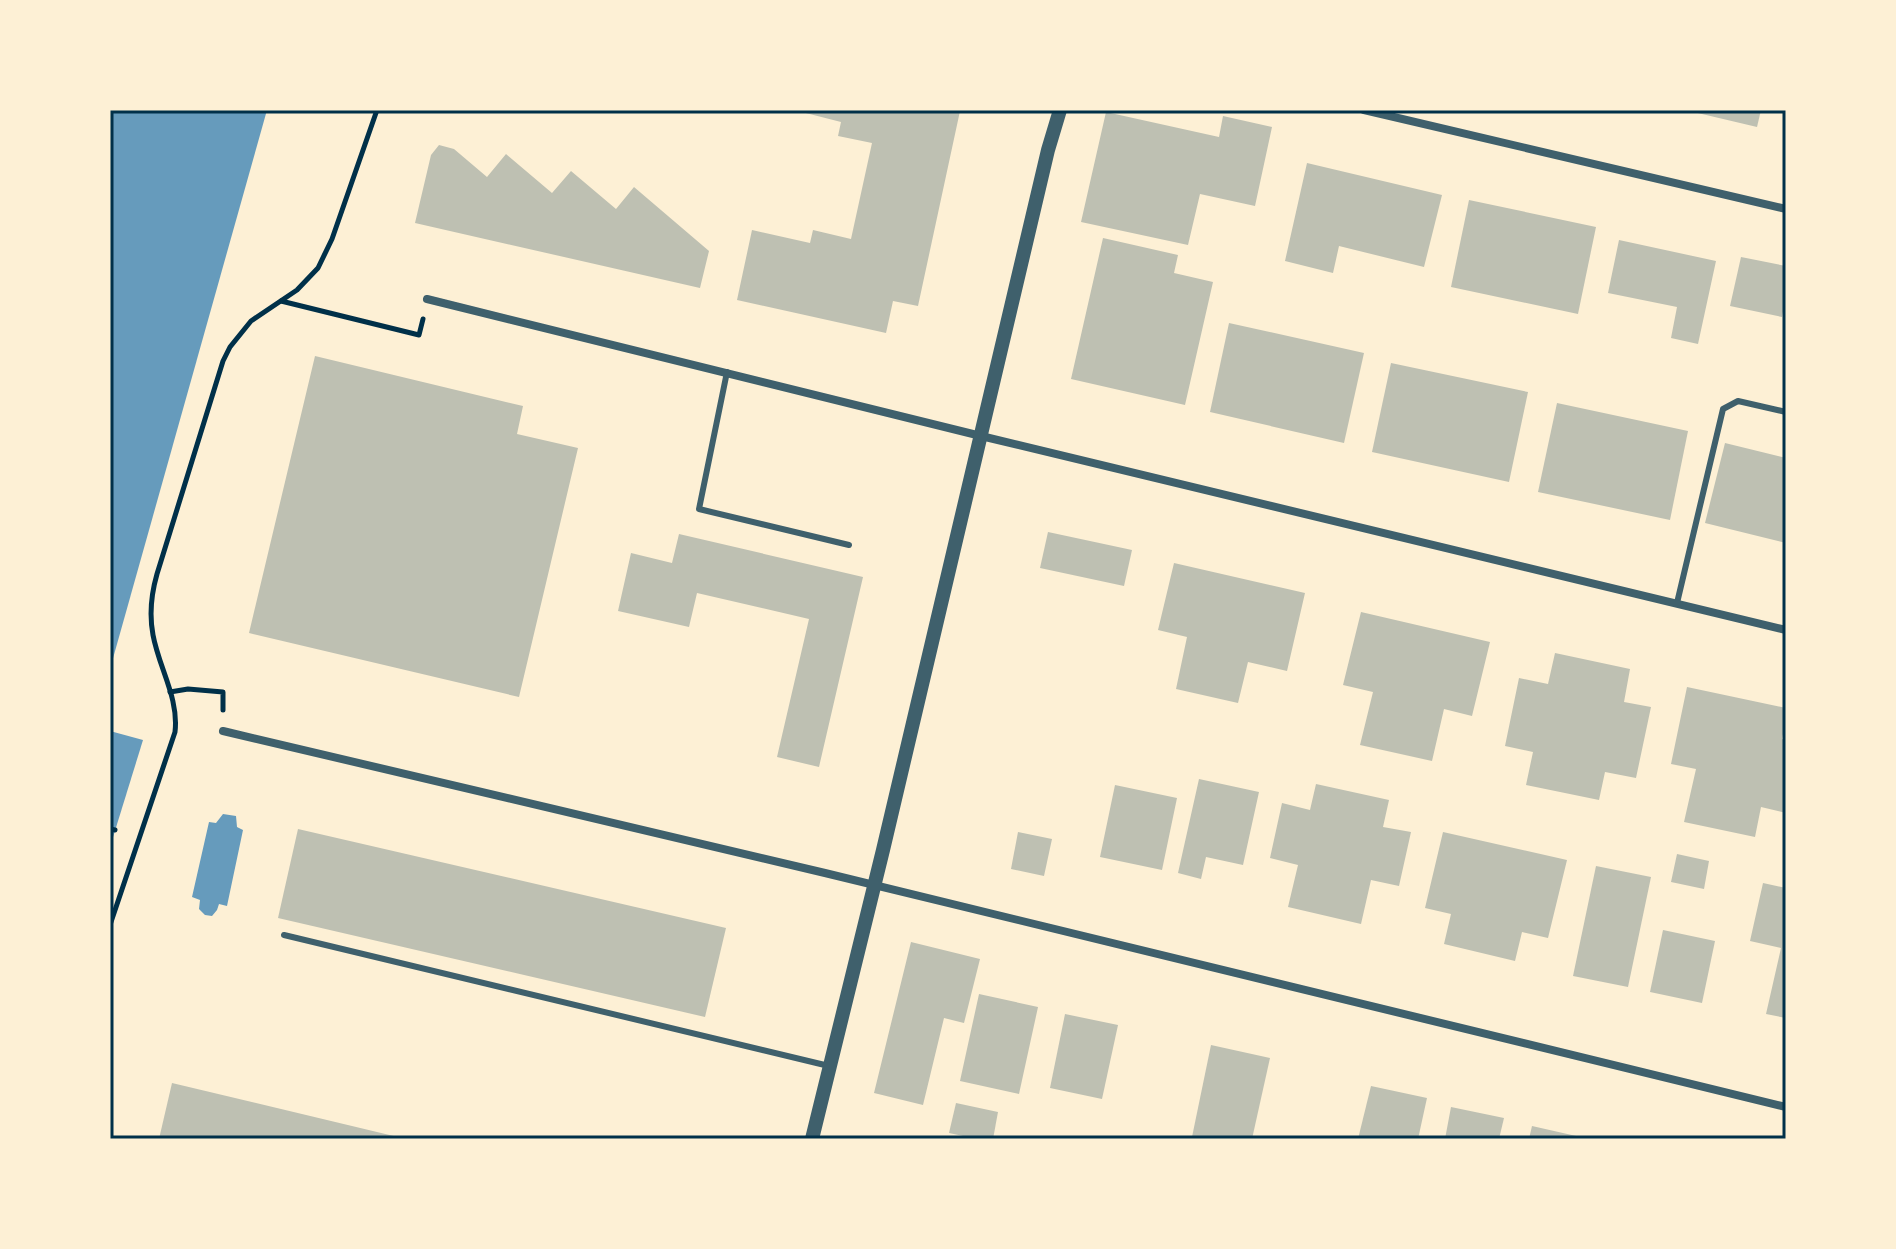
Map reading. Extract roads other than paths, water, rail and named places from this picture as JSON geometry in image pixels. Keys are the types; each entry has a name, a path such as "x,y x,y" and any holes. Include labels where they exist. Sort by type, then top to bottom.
{"street":[{"path":"812,1139 1060,110"},
{"path":"1364,110 1786,209"},
{"path":"427,299 1786,630"},
{"path":"223,731 874,885 1786,1107"}],"lane":[{"path":"727,372 699,509 849,545"},
{"path":"1677,603 1723,409 1738,401 1786,412"},
{"path":"284,935 829,1066"}],"water":[{"path":"110,110 267,110 110,669"},
{"path":"110,731 143,740 110,847"},
{"path":"223,814 236,816 237,827 243,830 227,906 219,904 212,916 205,915 199,909 200,900 192,897 209,822 216,823"}]}
